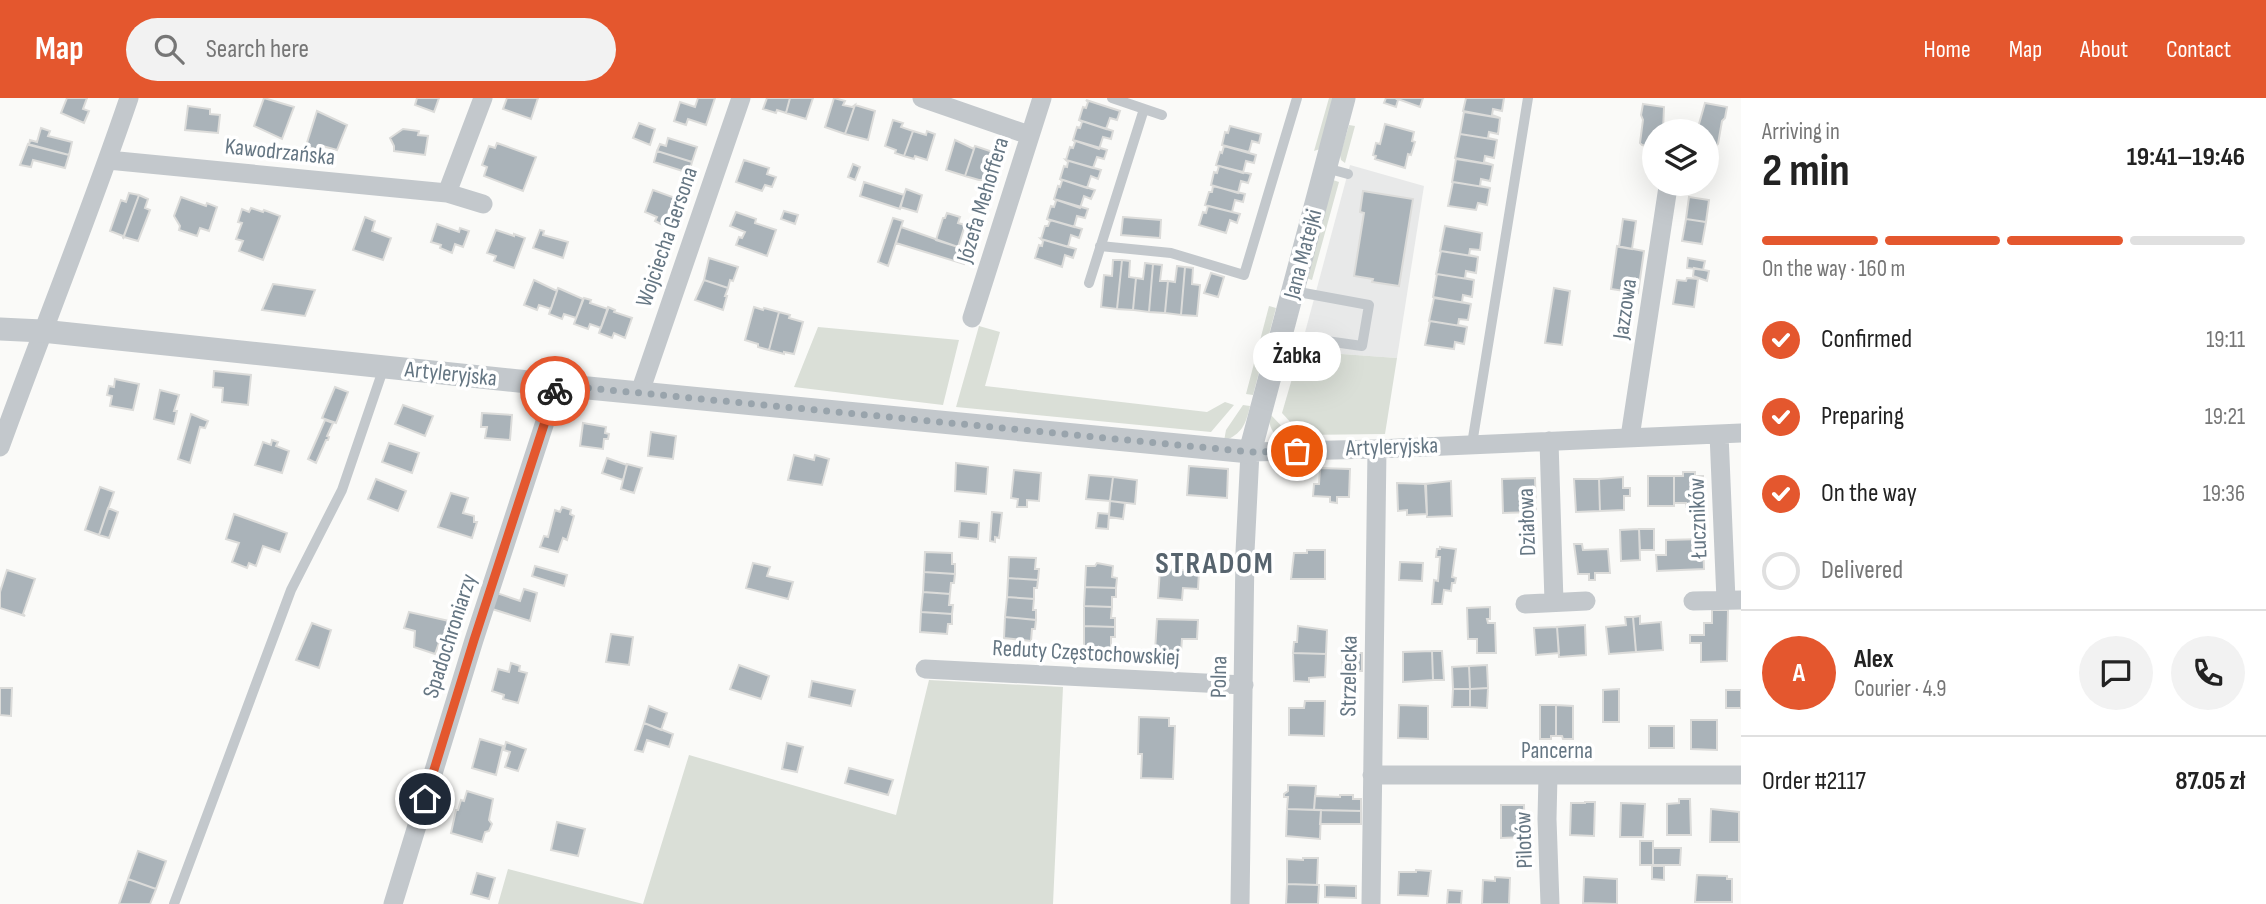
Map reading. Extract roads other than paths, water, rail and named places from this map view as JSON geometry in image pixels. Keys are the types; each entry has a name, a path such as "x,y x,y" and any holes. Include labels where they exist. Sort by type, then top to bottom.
{"street":[{"path":"0,447 129,98"},
{"path":"447,193 483,98"},
{"name":"Wojciecha Gersona","path":"640,392 741,98"},
{"path":"922,98 1029,135"},
{"name":"Józefa Mehoffera","path":"972,318 1042,98"},
{"name":"Jana Matejki","path":"1251,452 1293,291 1337,171 1344,98"},
{"name":"Kawodrzańska","path":"108,160 447,193 483,204"},
{"name":"Jazzowa","path":"1630,438 1667,196"},
{"name":"Artyleryjska","path":"0,329 42,331 557,385 1251,452 1741,433"},
{"name":"Spadochroniarzy","path":"393,904 474,640 557,385"},
{"name":"Łuczników","path":"1693,601 1734,600 1719,434"},
{"name":"Działowa","path":"1549,441 1554,603"},
{"name":"Strzelecka","path":"1371,904 1377,449"},
{"name":"Polna","path":"1240,904 1245,552 1251,452"},
{"path":"1525,604 1586,601"},
{"name":"Reduty Częstochowskiej","path":"925,669 1244,685"},
{"name":"Pancerna","path":"1372,775 1741,775"},
{"name":"Pilotów","path":"1548,775 1550,904"}],"lane":[{"path":"1112,98 1162,115"},
{"path":"1100,246 1171,253 1244,275 1297,98"},
{"path":"1472,444 1528,98"},
{"path":"1089,283 1144,109"},
{"path":"1293,291 1369,305 1362,346 1312,339"},
{"path":"174,904 291,590 342,490 384,367"}],"place":[{"name":"Żabka","path":"1297,451"}],"district":[{"name":"STRADOM","path":"1215,564"}]}
